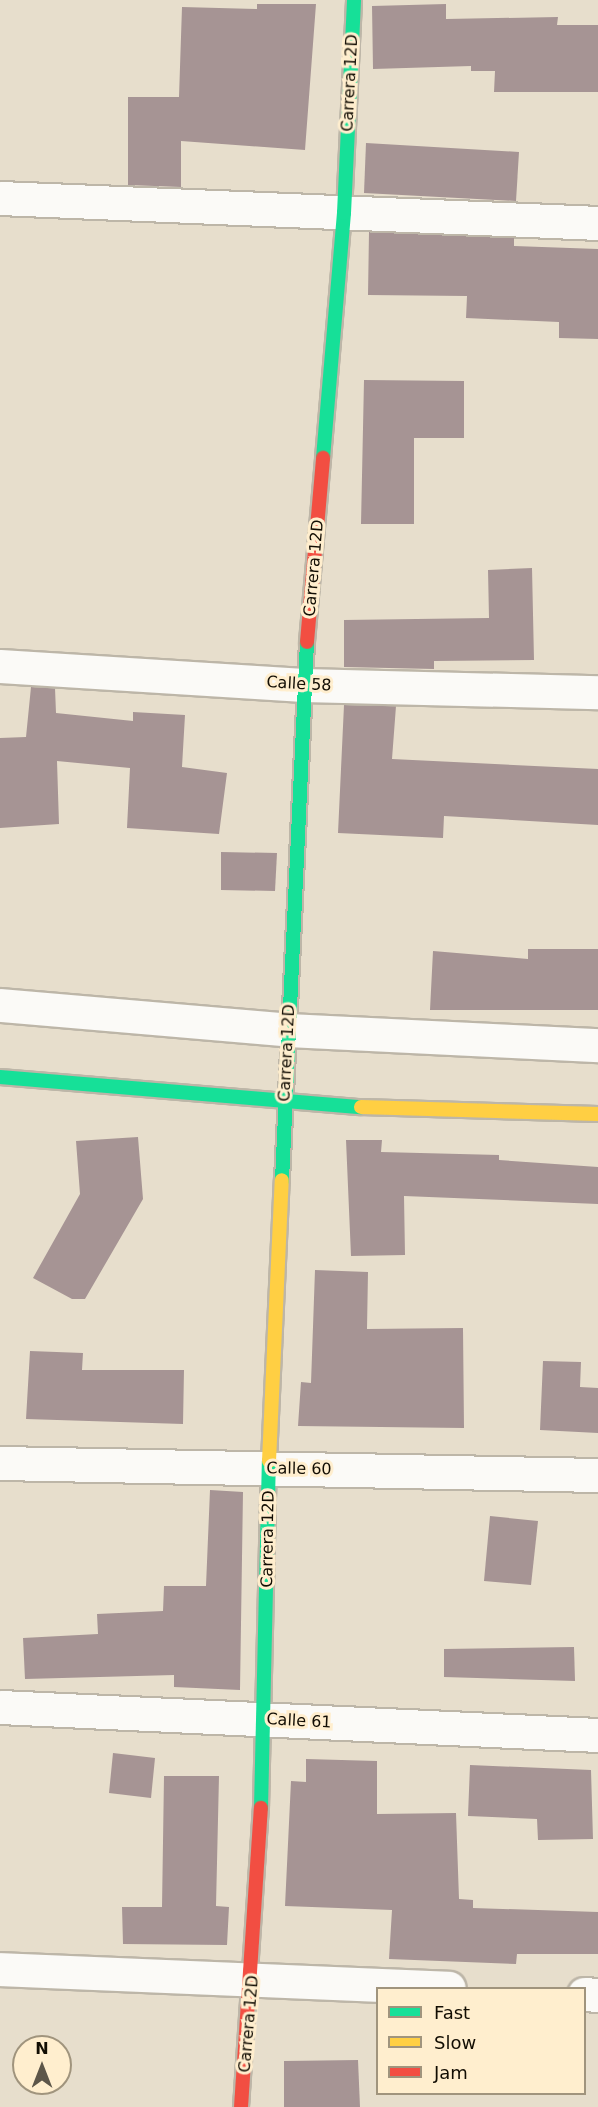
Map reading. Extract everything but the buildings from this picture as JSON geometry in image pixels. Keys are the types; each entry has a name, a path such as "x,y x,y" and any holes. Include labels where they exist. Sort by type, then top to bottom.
{"street":[{"name":"Carrera 12D","path":"241,2107 253,1980 265,1719 269,1469 303,685 344,213 354,0"},
{"path":"0,198 598,223"},
{"name":"Calle 58","path":"0,666 303,685 598,692"},
{"path":"0,1005 289,1030 598,1045"},
{"path":"0,1077 285,1105 598,1114"},
{"name":"Calle 60","path":"0,1463 598,1475"},
{"name":"Calle 61","path":"0,1707 598,1735"},
{"path":"0,1969 405,1987"}],"traffic: fast":[{"path":"323,458 344,213 354,0"},
{"path":"282,1180 307,642"},
{"path":"0,1077 361,1107"},
{"path":"261,1808 269,1461"}],"traffic: slow":[{"path":"361,1107 598,1114"},
{"path":"269,1461 282,1180"}],"traffic: jam":[{"path":"307,642 323,458"},
{"path":"241,2107 261,1808"}]}
